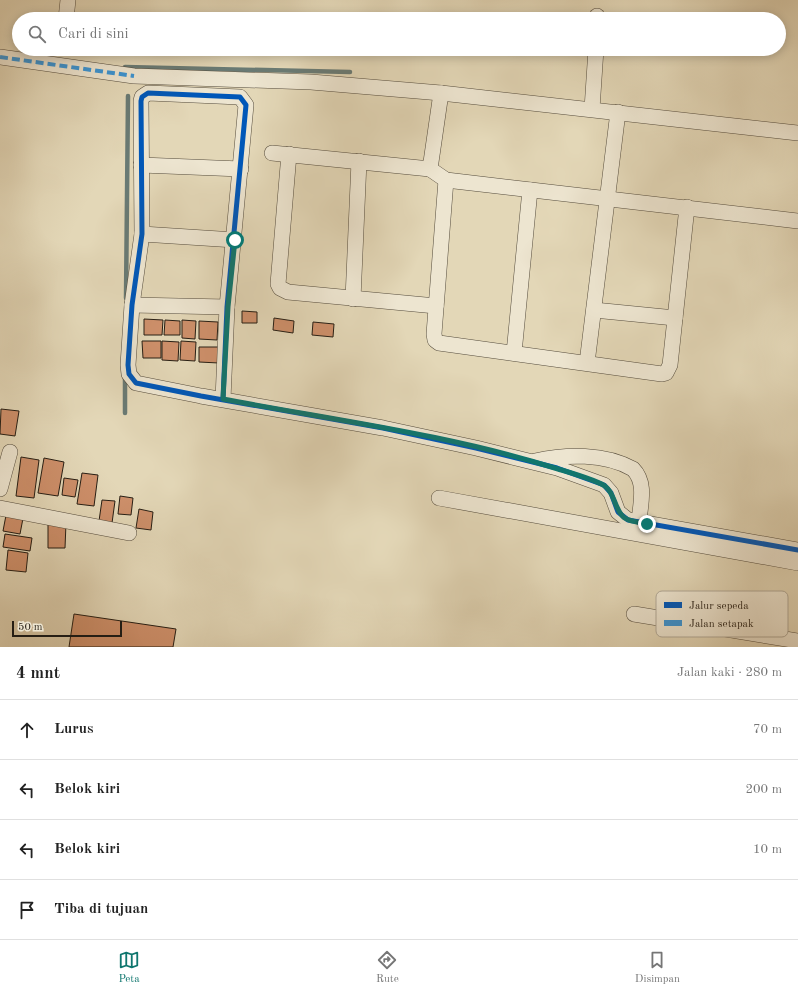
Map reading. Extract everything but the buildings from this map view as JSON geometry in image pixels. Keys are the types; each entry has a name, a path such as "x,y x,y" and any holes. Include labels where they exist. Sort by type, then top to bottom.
{"street":[{"path":"67,12 68,0"},
{"path":"592,109 596,56"},
{"path":"0,57 134,76 311,82 441,93 798,133"},
{"path":"223,399 228,307 246,105 240,97 156,93 145,94 141,101 140,165 142,234 132,305 128,365 129,374 136,383 178,392 383,428 476,448 557,468 604,485 611,493 622,517 628,520 798,550"},
{"path":"430,169 441,93"},
{"path":"587,363 609,198 618,112"},
{"path":"272,153 430,169 446,180 798,221"},
{"path":"289,154 278,284 280,288 288,292 436,306"},
{"path":"353,299 360,162"},
{"path":"140,165 241,169"},
{"path":"446,180 434,337 439,343 662,374 666,373 670,365 687,207"},
{"path":"514,353 530,190"},
{"path":"142,234 235,240"},
{"path":"132,305 228,307"},
{"path":"594,310 675,318"},
{"path":"0,489 10,452"},
{"path":"532,462 553,457 574,456 594,457 628,466 638,474 641,480 639,522"},
{"path":"439,498 798,563"},
{"path":"0,508 129,533"},
{"path":"634,614 656,618"},
{"path":"774,637 798,641"}],"waterway":[{"path":"125,67 350,72"},
{"path":"126,298 128,96"},
{"path":"125,377 125,413"}],"marked path":[{"path":"0,57 134,76"}],"cycle path":[{"path":"223,399 227,307 246,105 240,97 148,93 142,97 141,101 142,234 132,305 128,365 129,374 136,383 201,396 383,428 476,448 557,468 604,485 611,493 618,512 628,520 798,550"}],"route":[{"path":"235,240 228,307 223,399 383,428 476,448 557,468 604,485 611,493 618,512 624,519 647,524"}]}
